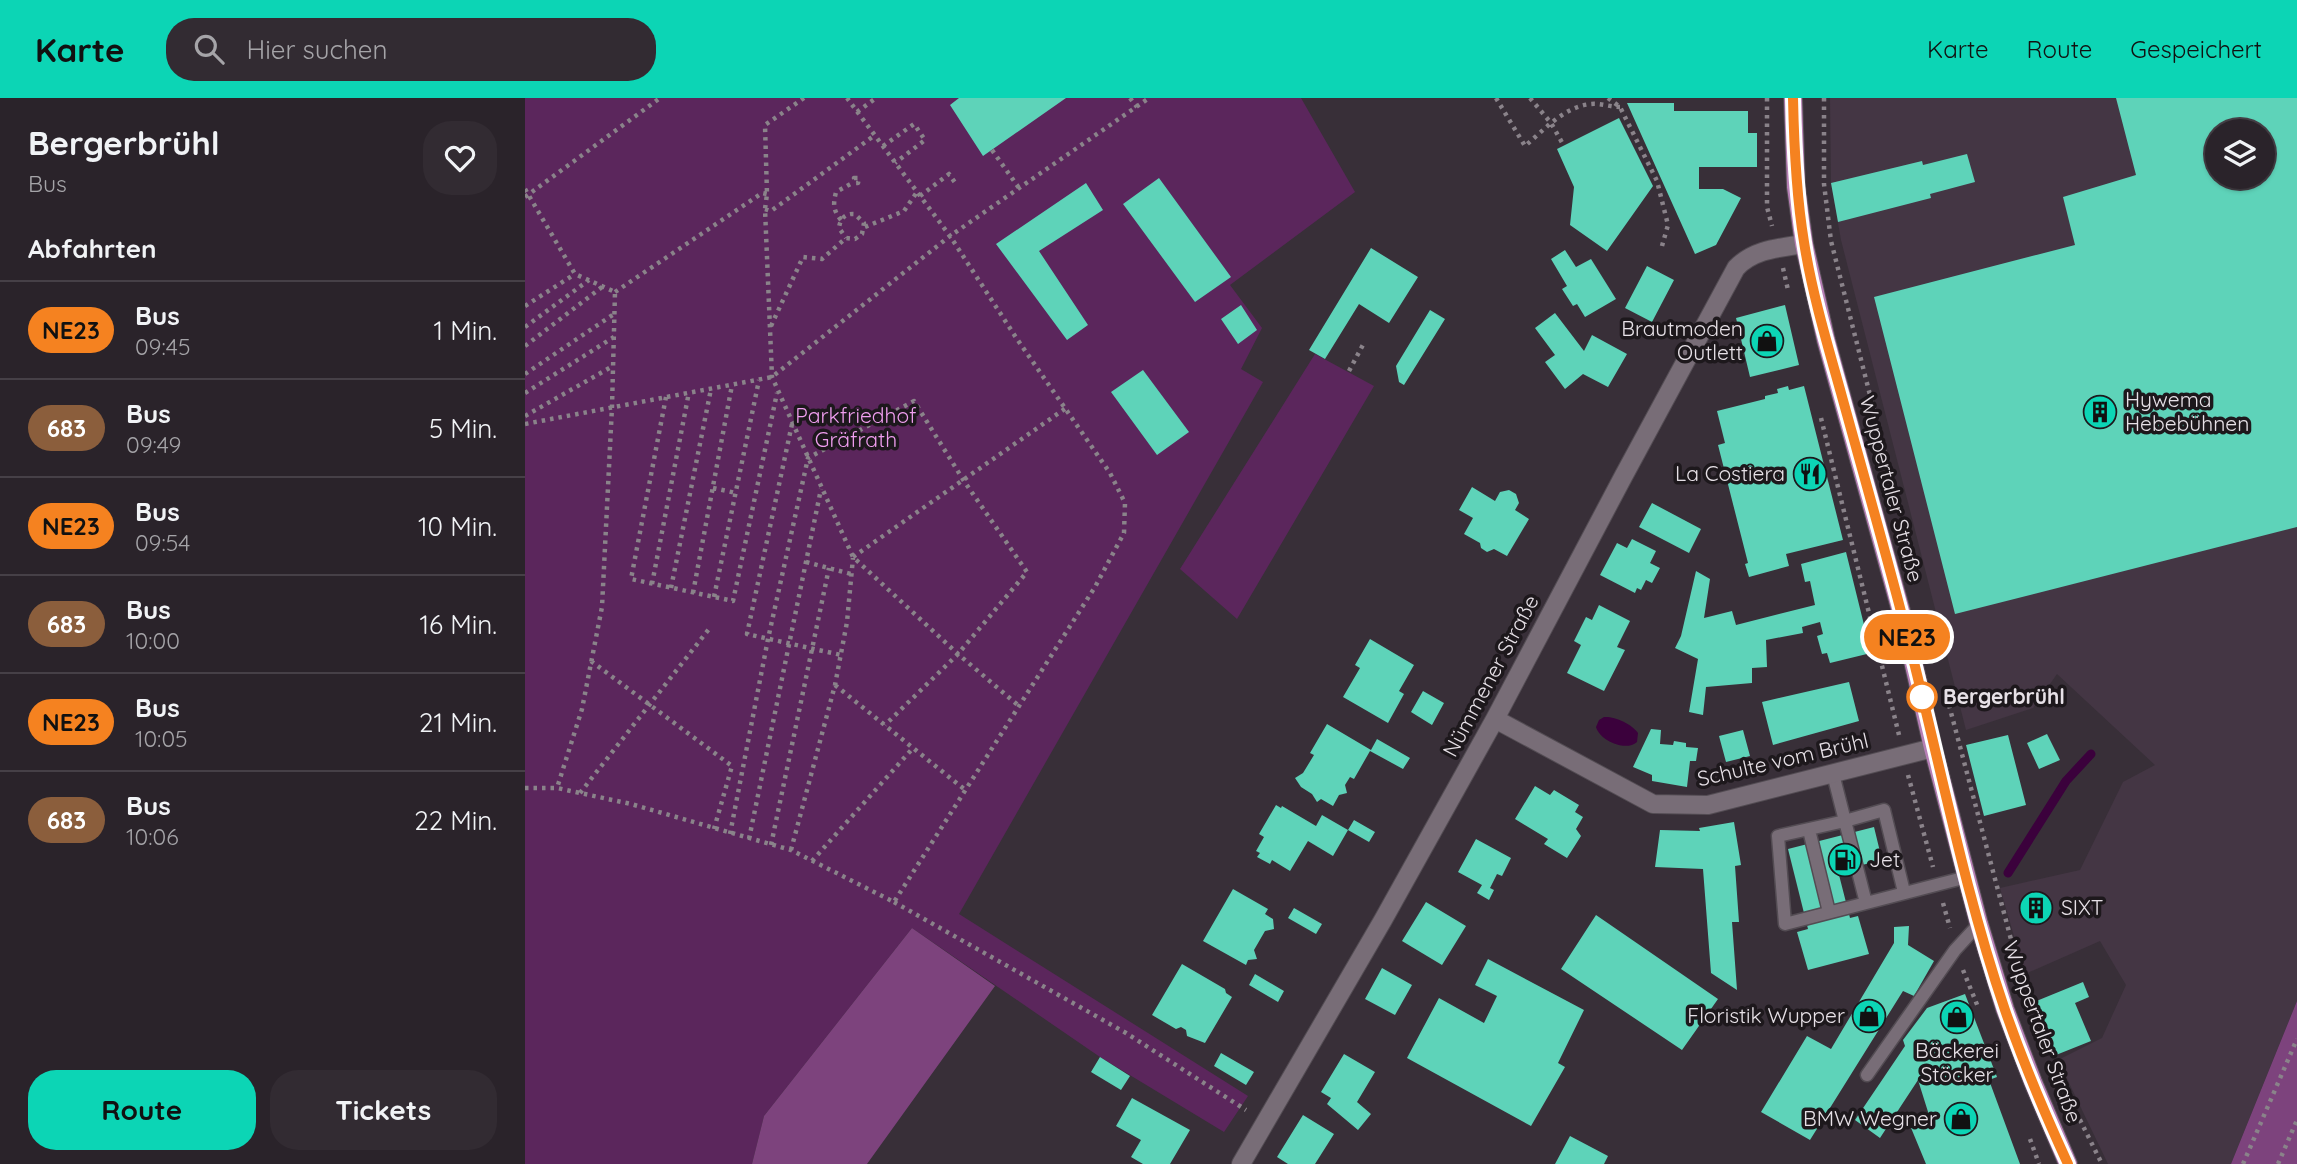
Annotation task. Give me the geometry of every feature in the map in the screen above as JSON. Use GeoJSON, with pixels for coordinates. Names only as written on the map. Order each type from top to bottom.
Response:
{"type":"FeatureCollection","features":[{"type":"Feature","properties":{"kind":"main road","name":"Wuppertaler Straße"},"geometry":{"type":"LineString","coordinates":[[1793,98],[1796,187],[1804,244],[1826,340],[1913,657],[1933,748],[1979,924],[2023,1058],[2069,1164]]}},
{"type":"Feature","properties":{"kind":"street","name":"Nümmener Straße"},"geometry":{"type":"LineString","coordinates":[[1241,1164],[1383,920],[1495,719],[1736,268],[1754,254],[1804,244]]}},
{"type":"Feature","properties":{"kind":"street","name":"Schulte vom Brühl"},"geometry":{"type":"LineString","coordinates":[[1495,719],[1653,804],[1708,805],[1933,748]]}},
{"type":"Feature","properties":{"kind":"lane"},"geometry":{"type":"LineString","coordinates":[[1833,774],[1866,903]]}},
{"type":"Feature","properties":{"kind":"lane"},"geometry":{"type":"LineString","coordinates":[[1904,892],[1884,810],[1778,836],[1786,924],[1967,877]]}},
{"type":"Feature","properties":{"kind":"lane"},"geometry":{"type":"LineString","coordinates":[[1809,830],[1829,912]]}},
{"type":"Feature","properties":{"kind":"lane"},"geometry":{"type":"LineString","coordinates":[[1867,1075],[1955,950],[1979,924]]}},
{"type":"Feature","properties":{"kind":"path"},"geometry":{"type":"LineString","coordinates":[[527,196],[660,98]]}},
{"type":"Feature","properties":{"kind":"path"},"geometry":{"type":"LineString","coordinates":[[804,98],[765,125],[768,194],[765,209],[772,377],[853,557],[1019,706]]}},
{"type":"Feature","properties":{"kind":"path"},"geometry":{"type":"LineString","coordinates":[[847,98],[950,236],[1109,473],[1125,503],[1124,533],[1095,587],[894,902]]}},
{"type":"Feature","properties":{"kind":"path"},"geometry":{"type":"LineString","coordinates":[[857,111],[876,98]]}},
{"type":"Feature","properties":{"kind":"path"},"geometry":{"type":"LineString","coordinates":[[1131,98],[1137,107]]}},
{"type":"Feature","properties":{"kind":"path"},"geometry":{"type":"LineString","coordinates":[[525,424],[772,377],[950,236],[1149,98]]}},
{"type":"Feature","properties":{"kind":"path"},"geometry":{"type":"LineString","coordinates":[[1496,98],[1525,146],[1551,123],[1579,106],[1594,103],[1620,107]]}},
{"type":"Feature","properties":{"kind":"path"},"geometry":{"type":"LineString","coordinates":[[1531,98],[1551,123],[1564,146]]}},
{"type":"Feature","properties":{"kind":"path"},"geometry":{"type":"LineString","coordinates":[[1608,98],[1620,107],[1657,181],[1668,225],[1662,246]]}},
{"type":"Feature","properties":{"kind":"path"},"geometry":{"type":"LineString","coordinates":[[1824,98],[1824,184],[1832,242],[1895,492]]}},
{"type":"Feature","properties":{"kind":"path"},"geometry":{"type":"LineString","coordinates":[[883,146],[915,124],[925,140],[895,163]]}},
{"type":"Feature","properties":{"kind":"path"},"geometry":{"type":"LineString","coordinates":[[765,209],[771,211],[875,135]]}},
{"type":"Feature","properties":{"kind":"path"},"geometry":{"type":"LineString","coordinates":[[992,150],[1019,188]]}},
{"type":"Feature","properties":{"kind":"path"},"geometry":{"type":"LineString","coordinates":[[770,327],[803,257],[821,258],[846,238],[859,237],[865,227],[904,211],[918,194],[949,174],[956,184]]}},
{"type":"Feature","properties":{"kind":"path"},"geometry":{"type":"LineString","coordinates":[[841,220],[833,204],[836,192],[854,182]]}},
{"type":"Feature","properties":{"kind":"path"},"geometry":{"type":"LineString","coordinates":[[525,189],[575,274],[615,292]]}},
{"type":"Feature","properties":{"kind":"path"},"geometry":{"type":"LineString","coordinates":[[615,292],[762,193],[768,194]]}},
{"type":"Feature","properties":{"kind":"path"},"geometry":{"type":"LineString","coordinates":[[846,238],[839,228],[841,220],[847,215],[855,214],[862,219],[865,227]]}},
{"type":"Feature","properties":{"kind":"path"},"geometry":{"type":"LineString","coordinates":[[525,306],[575,274]]}},
{"type":"Feature","properties":{"kind":"path"},"geometry":{"type":"LineString","coordinates":[[525,327],[589,280]]}},
{"type":"Feature","properties":{"kind":"path"},"geometry":{"type":"LineString","coordinates":[[525,346],[603,286]]}},
{"type":"Feature","properties":{"kind":"path"},"geometry":{"type":"LineString","coordinates":[[557,788],[582,709],[602,607],[613,407],[615,292]]}},
{"type":"Feature","properties":{"kind":"path"},"geometry":{"type":"LineString","coordinates":[[525,374],[615,313]]}},
{"type":"Feature","properties":{"kind":"path"},"geometry":{"type":"LineString","coordinates":[[525,393],[614,337]]}},
{"type":"Feature","properties":{"kind":"path"},"geometry":{"type":"LineString","coordinates":[[1349,372],[1365,341]]}},
{"type":"Feature","properties":{"kind":"path"},"geometry":{"type":"LineString","coordinates":[[525,416],[613,366]]}},
{"type":"Feature","properties":{"kind":"path"},"geometry":{"type":"LineString","coordinates":[[714,597],[759,380]]}},
{"type":"Feature","properties":{"kind":"path"},"geometry":{"type":"LineString","coordinates":[[693,593],[731,385]]}},
{"type":"Feature","properties":{"kind":"path"},"geometry":{"type":"LineString","coordinates":[[671,588],[711,388]]}},
{"type":"Feature","properties":{"kind":"path"},"geometry":{"type":"LineString","coordinates":[[666,397],[631,579],[733,601],[778,390]]}},
{"type":"Feature","properties":{"kind":"path"},"geometry":{"type":"LineString","coordinates":[[652,584],[689,392]]}},
{"type":"Feature","properties":{"kind":"path"},"geometry":{"type":"LineString","coordinates":[[730,834],[768,639],[808,457],[914,401],[964,481],[1027,572],[958,654],[885,725]]}},
{"type":"Feature","properties":{"kind":"path"},"geometry":{"type":"LineString","coordinates":[[791,850],[835,685],[853,557],[1066,408]]}},
{"type":"Feature","properties":{"kind":"path"},"geometry":{"type":"LineString","coordinates":[[792,423],[747,634],[841,655]]}},
{"type":"Feature","properties":{"kind":"path"},"geometry":{"type":"LineString","coordinates":[[713,488],[736,494]]}},
{"type":"Feature","properties":{"kind":"path"},"geometry":{"type":"LineString","coordinates":[[749,839],[821,488]]}},
{"type":"Feature","properties":{"kind":"path"},"geometry":{"type":"LineString","coordinates":[[806,562],[851,574]]}},
{"type":"Feature","properties":{"kind":"path"},"geometry":{"type":"LineString","coordinates":[[771,845],[829,568]]}},
{"type":"Feature","properties":{"kind":"path"},"geometry":{"type":"LineString","coordinates":[[579,793],[709,629]]}},
{"type":"Feature","properties":{"kind":"path"},"geometry":{"type":"LineString","coordinates":[[591,661],[732,766],[714,829]]}},
{"type":"Feature","properties":{"kind":"path"},"geometry":{"type":"LineString","coordinates":[[835,685],[964,789]]}},
{"type":"Feature","properties":{"kind":"path"},"geometry":{"type":"LineString","coordinates":[[1949,702],[2015,954]]}},
{"type":"Feature","properties":{"kind":"path"},"geometry":{"type":"LineString","coordinates":[[812,861],[913,748]]}},
{"type":"Feature","properties":{"kind":"path"},"geometry":{"type":"LineString","coordinates":[[525,789],[557,788],[631,804],[791,850],[894,902],[1114,1026],[1265,1124]]}},
{"type":"Feature","properties":{"kind":"path"},"geometry":{"type":"LineString","coordinates":[[2243,1164],[2297,1039]]}},
{"type":"Feature","properties":{"kind":"path"},"geometry":{"type":"LineString","coordinates":[[2053,1063],[2102,1164]]}},
{"type":"Feature","properties":{"kind":"path"},"geometry":{"type":"LineString","coordinates":[[2278,1164],[2297,1120]]}},
{"type":"Feature","properties":{"kind":"shaded area"},"geometry":{"type":"Polygon","coordinates":[[[1830,98],[2297,98],[2297,1001],[2231,1164],[2108,1164],[2058,1060],[2102,1038],[2126,985],[2100,941],[2025,974],[2000,888],[2080,870],[2123,782],[2155,765],[2057,674],[2033,708],[1966,730],[1841,240],[1831,183],[1830,98]]]}},
{"type":"Feature","properties":{"kind":"shaded area"},"geometry":{"type":"Polygon","coordinates":[[[1604,717],[1618,719],[1632,727],[1638,733],[1637,742],[1627,746],[1608,741],[1596,727],[1604,717]]]}},
{"type":"Feature","properties":{"kind":"shaded area"},"geometry":{"type":"Polygon","coordinates":[[[912,928],[995,986],[867,1164],[752,1164],[764,1116],[912,928]]]}},
{"type":"Feature","properties":{"kind":"shaded area"},"geometry":{"type":"Polygon","coordinates":[[[2297,1001],[2297,1164],[2231,1164],[2297,1001]]]}},
{"type":"Feature","properties":{"kind":"green space","name":"Parkfriedhof Gräfrath"},"geometry":{"type":"Polygon","coordinates":[[[525,98],[1301,98],[1355,192],[1230,285],[1262,328],[1241,369],[1263,382],[959,914],[1248,1096],[1224,1132],[1100,1057],[912,928],[764,1116],[752,1164],[525,1164],[525,98]]]}},
{"type":"Feature","properties":{"kind":"green space"},"geometry":{"type":"Polygon","coordinates":[[[1315,354],[1374,386],[1237,619],[1180,569],[1315,354]]]}},
{"type":"Feature","properties":{"kind":"building"},"geometry":{"type":"Polygon","coordinates":[[[959,98],[1066,98],[983,156],[950,105],[959,98]]]}},
{"type":"Feature","properties":{"kind":"building","name":"Hywema Hebebühnen"},"geometry":{"type":"Polygon","coordinates":[[[2116,98],[2297,98],[2297,527],[1955,614],[1874,297],[2075,245],[2063,197],[2136,175],[2116,98]]]}},
{"type":"Feature","properties":{"kind":"building"},"geometry":{"type":"Polygon","coordinates":[[[1627,103],[1674,103],[1674,111],[1748,111],[1748,133],[1757,133],[1757,167],[1699,167],[1699,189],[1723,189],[1741,198],[1716,245],[1695,254],[1627,103]]]}},
{"type":"Feature","properties":{"kind":"building"},"geometry":{"type":"Polygon","coordinates":[[[1619,118],[1653,186],[1607,251],[1570,225],[1574,187],[1557,149],[1619,118]]]}},
{"type":"Feature","properties":{"kind":"building"},"geometry":{"type":"Polygon","coordinates":[[[1967,154],[1975,182],[1930,194],[1931,198],[1838,222],[1831,183],[1922,161],[1923,165],[1967,154]]]}},
{"type":"Feature","properties":{"kind":"building"},"geometry":{"type":"Polygon","coordinates":[[[1159,178],[1231,277],[1195,302],[1123,204],[1159,178]]]}},
{"type":"Feature","properties":{"kind":"building"},"geometry":{"type":"Polygon","coordinates":[[[1086,183],[1103,210],[1039,251],[1088,325],[1067,340],[996,244],[1086,183]]]}},
{"type":"Feature","properties":{"kind":"building"},"geometry":{"type":"Polygon","coordinates":[[[1371,248],[1418,277],[1389,323],[1359,304],[1325,359],[1309,350],[1371,248]]]}},
{"type":"Feature","properties":{"kind":"building"},"geometry":{"type":"Polygon","coordinates":[[[1565,250],[1576,267],[1591,259],[1616,299],[1585,317],[1577,304],[1573,306],[1562,289],[1567,286],[1551,259],[1565,250]]]}},
{"type":"Feature","properties":{"kind":"building"},"geometry":{"type":"Polygon","coordinates":[[[1647,266],[1674,280],[1652,322],[1625,308],[1647,266]]]}},
{"type":"Feature","properties":{"kind":"building"},"geometry":{"type":"Polygon","coordinates":[[[1241,305],[1257,330],[1238,344],[1221,319],[1241,305]]]}},
{"type":"Feature","properties":{"kind":"building","name":"Brautmoden Outlett"},"geometry":{"type":"Polygon","coordinates":[[[1785,305],[1799,365],[1750,377],[1736,318],[1785,305]]]}},
{"type":"Feature","properties":{"kind":"building"},"geometry":{"type":"Polygon","coordinates":[[[1430,310],[1445,319],[1404,385],[1399,382],[1396,366],[1430,310]]]}},
{"type":"Feature","properties":{"kind":"building"},"geometry":{"type":"Polygon","coordinates":[[[1555,313],[1584,351],[1592,335],[1627,354],[1608,387],[1583,374],[1565,389],[1545,362],[1555,355],[1535,328],[1555,313]]]}},
{"type":"Feature","properties":{"kind":"building"},"geometry":{"type":"Polygon","coordinates":[[[1143,370],[1189,432],[1157,455],[1111,392],[1143,370]]]}},
{"type":"Feature","properties":{"kind":"building"},"geometry":{"type":"Polygon","coordinates":[[[1788,386],[1789,390],[1804,386],[1843,540],[1786,554],[1789,566],[1749,577],[1745,564],[1748,563],[1718,445],[1725,443],[1717,411],[1765,399],[1765,396],[1778,393],[1777,389],[1788,386]]]}},
{"type":"Feature","properties":{"kind":"building"},"geometry":{"type":"Polygon","coordinates":[[[1472,487],[1495,501],[1500,492],[1509,490],[1516,494],[1519,503],[1515,510],[1529,519],[1507,556],[1494,549],[1487,552],[1481,548],[1480,543],[1464,534],[1473,518],[1459,510],[1472,487]]]}},
{"type":"Feature","properties":{"kind":"building"},"geometry":{"type":"Polygon","coordinates":[[[1652,503],[1701,529],[1689,553],[1639,527],[1652,503]]]}},
{"type":"Feature","properties":{"kind":"building"},"geometry":{"type":"Polygon","coordinates":[[[1632,539],[1656,551],[1650,563],[1660,568],[1652,583],[1646,580],[1641,590],[1637,588],[1635,593],[1600,575],[1617,543],[1627,548],[1632,539]]]}},
{"type":"Feature","properties":{"kind":"building"},"geometry":{"type":"Polygon","coordinates":[[[1846,552],[1871,653],[1830,663],[1827,653],[1822,654],[1817,636],[1823,634],[1820,622],[1802,627],[1803,633],[1766,640],[1767,667],[1752,668],[1752,683],[1706,687],[1703,715],[1689,712],[1698,659],[1675,648],[1681,636],[1696,571],[1710,579],[1704,618],[1732,611],[1736,625],[1815,605],[1810,581],[1805,582],[1801,564],[1846,552]]]}},
{"type":"Feature","properties":{"kind":"building"},"geometry":{"type":"Polygon","coordinates":[[[1599,605],[1630,621],[1617,647],[1625,650],[1604,691],[1567,673],[1581,645],[1574,641],[1586,617],[1592,620],[1599,605]]]}},
{"type":"Feature","properties":{"kind":"building"},"geometry":{"type":"Polygon","coordinates":[[[1370,639],[1414,665],[1399,691],[1404,694],[1388,723],[1343,697],[1360,668],[1355,665],[1370,639]]]}},
{"type":"Feature","properties":{"kind":"building"},"geometry":{"type":"Polygon","coordinates":[[[1849,682],[1859,721],[1773,745],[1762,702],[1849,682]]]}},
{"type":"Feature","properties":{"kind":"building"},"geometry":{"type":"Polygon","coordinates":[[[1423,691],[1444,703],[1432,725],[1411,712],[1423,691]]]}},
{"type":"Feature","properties":{"kind":"building"},"geometry":{"type":"Polygon","coordinates":[[[1327,724],[1371,750],[1377,739],[1410,758],[1403,769],[1370,751],[1354,779],[1350,777],[1345,785],[1347,793],[1339,795],[1333,806],[1321,799],[1317,802],[1295,778],[1303,773],[1314,755],[1310,753],[1327,724]]]}},
{"type":"Feature","properties":{"kind":"building"},"geometry":{"type":"Polygon","coordinates":[[[1651,729],[1661,730],[1660,744],[1673,745],[1674,741],[1686,743],[1686,747],[1698,748],[1696,761],[1690,761],[1687,787],[1652,781],[1652,775],[1633,767],[1651,729]]]}},
{"type":"Feature","properties":{"kind":"building"},"geometry":{"type":"Polygon","coordinates":[[[1743,730],[1750,756],[1726,762],[1719,736],[1743,730]]]}},
{"type":"Feature","properties":{"kind":"building"},"geometry":{"type":"Polygon","coordinates":[[[2047,734],[2060,760],[2039,769],[2027,743],[2047,734]]]}},
{"type":"Feature","properties":{"kind":"building"},"geometry":{"type":"Polygon","coordinates":[[[2008,735],[2026,805],[1984,816],[1966,745],[2008,735]]]}},
{"type":"Feature","properties":{"kind":"building"},"geometry":{"type":"Polygon","coordinates":[[[1535,786],[1550,795],[1554,790],[1579,805],[1575,812],[1583,817],[1576,829],[1581,836],[1567,858],[1544,844],[1548,839],[1515,819],[1535,786]]]}},
{"type":"Feature","properties":{"kind":"building"},"geometry":{"type":"Polygon","coordinates":[[[1276,805],[1316,826],[1322,815],[1348,830],[1333,856],[1308,841],[1290,871],[1272,860],[1270,864],[1257,857],[1260,853],[1256,851],[1264,837],[1259,834],[1276,805]]]}},
{"type":"Feature","properties":{"kind":"building"},"geometry":{"type":"Polygon","coordinates":[[[1354,820],[1375,832],[1369,842],[1348,830],[1354,820]]]}},
{"type":"Feature","properties":{"kind":"building"},"geometry":{"type":"Polygon","coordinates":[[[1734,822],[1741,865],[1735,866],[1739,922],[1732,922],[1737,990],[1711,973],[1703,869],[1655,867],[1660,830],[1700,831],[1699,828],[1734,822]]]}},
{"type":"Feature","properties":{"kind":"building"},"geometry":{"type":"Polygon","coordinates":[[[1874,827],[1882,860],[1838,871],[1850,918],[1858,916],[1869,954],[1808,970],[1797,932],[1808,929],[1788,849],[1874,827]]]}},
{"type":"Feature","properties":{"kind":"building"},"geometry":{"type":"Polygon","coordinates":[[[1476,839],[1511,858],[1502,876],[1497,874],[1490,888],[1494,890],[1489,900],[1477,893],[1482,885],[1458,872],[1476,839]]]}},
{"type":"Feature","properties":{"kind":"building"},"geometry":{"type":"Polygon","coordinates":[[[1233,889],[1268,909],[1265,914],[1273,919],[1274,929],[1265,931],[1254,950],[1257,959],[1248,960],[1246,965],[1203,941],[1233,889]]]}},
{"type":"Feature","properties":{"kind":"building","name":"SIXT"},"geometry":{"type":"Polygon","coordinates":[[[2039,893],[2047,917],[2032,922],[2024,898],[2039,893]]]}},
{"type":"Feature","properties":{"kind":"building"},"geometry":{"type":"Polygon","coordinates":[[[1426,902],[1466,926],[1442,965],[1402,941],[1426,902]]]}},
{"type":"Feature","properties":{"kind":"building"},"geometry":{"type":"Polygon","coordinates":[[[1294,908],[1322,924],[1316,934],[1288,918],[1294,908]]]}},
{"type":"Feature","properties":{"kind":"building"},"geometry":{"type":"Polygon","coordinates":[[[1596,915],[1718,999],[1682,1050],[1561,969],[1596,915]]]}},
{"type":"Feature","properties":{"kind":"building","name":"Floristik Wupper"},"geometry":{"type":"Polygon","coordinates":[[[1909,926],[1908,945],[1934,961],[1914,996],[1903,991],[1810,1140],[1761,1112],[1807,1036],[1831,1049],[1894,943],[1894,927],[1909,926]]]}},
{"type":"Feature","properties":{"kind":"building"},"geometry":{"type":"Polygon","coordinates":[[[1488,959],[1584,1010],[1558,1063],[1565,1067],[1531,1126],[1407,1058],[1439,998],[1484,1023],[1497,996],[1475,985],[1488,959]]]}},
{"type":"Feature","properties":{"kind":"building"},"geometry":{"type":"Polygon","coordinates":[[[1182,964],[1225,989],[1232,997],[1205,1043],[1187,1036],[1186,1030],[1181,1027],[1176,1029],[1152,1015],[1182,964]]]}},
{"type":"Feature","properties":{"kind":"building"},"geometry":{"type":"Polygon","coordinates":[[[1382,968],[1412,985],[1395,1015],[1365,999],[1382,968]]]}},
{"type":"Feature","properties":{"kind":"building"},"geometry":{"type":"Polygon","coordinates":[[[1255,974],[1284,991],[1278,1002],[1249,985],[1255,974]]]}},
{"type":"Feature","properties":{"kind":"building"},"geometry":{"type":"Polygon","coordinates":[[[2083,982],[2089,997],[2075,1003],[2091,1041],[2056,1055],[2034,1002],[2083,982]]]}},
{"type":"Feature","properties":{"kind":"building"},"geometry":{"type":"Polygon","coordinates":[[[1965,994],[1997,1077],[1989,1080],[2020,1164],[1926,1164],[1909,1123],[1929,1115],[1918,1080],[1880,1138],[1855,1120],[1905,1046],[1903,1040],[1927,1008],[1965,994]]]}},
{"type":"Feature","properties":{"kind":"building"},"geometry":{"type":"Polygon","coordinates":[[[1221,1053],[1254,1072],[1246,1085],[1214,1066],[1221,1053]]]}},
{"type":"Feature","properties":{"kind":"building"},"geometry":{"type":"Polygon","coordinates":[[[1344,1054],[1375,1072],[1357,1102],[1371,1114],[1358,1130],[1327,1104],[1331,1098],[1321,1092],[1344,1054]]]}},
{"type":"Feature","properties":{"kind":"building"},"geometry":{"type":"Polygon","coordinates":[[[1100,1057],[1130,1076],[1121,1090],[1091,1072],[1100,1057]]]}},
{"type":"Feature","properties":{"kind":"building"},"geometry":{"type":"Polygon","coordinates":[[[1132,1098],[1190,1130],[1170,1164],[1143,1164],[1131,1157],[1141,1140],[1116,1126],[1132,1098]]]}},
{"type":"Feature","properties":{"kind":"building"},"geometry":{"type":"Polygon","coordinates":[[[1303,1115],[1334,1134],[1315,1164],[1288,1164],[1277,1157],[1303,1115]]]}},
{"type":"Feature","properties":{"kind":"building"},"geometry":{"type":"Polygon","coordinates":[[[1570,1136],[1608,1156],[1604,1164],[1555,1164],[1570,1136]]]}},
{"type":"Feature","properties":{"kind":"waterway"},"geometry":{"type":"LineString","coordinates":[[2008,873],[2066,781],[2091,754]]}},
{"type":"Feature","properties":{"kind":"bus line","name":"NE23"},"geometry":{"type":"LineString","coordinates":[[1793,98],[1796,187],[1804,244],[1826,340],[1913,657],[1933,748],[1979,924],[2023,1058],[2068,1164]]}},
{"type":"Feature","properties":{"kind":"place","name":"Brautmoden Outlett"},"geometry":{"type":"Point","coordinates":[1767,341]}},
{"type":"Feature","properties":{"kind":"place","name":"Hywema Hebebühnen"},"geometry":{"type":"Point","coordinates":[2100,412]}},
{"type":"Feature","properties":{"kind":"place","name":"La Costiera"},"geometry":{"type":"Point","coordinates":[1810,474]}},
{"type":"Feature","properties":{"kind":"place","name":"Bergerbrühl"},"geometry":{"type":"Point","coordinates":[1922,697]}},
{"type":"Feature","properties":{"kind":"place","name":"Jet"},"geometry":{"type":"Point","coordinates":[1845,860]}},
{"type":"Feature","properties":{"kind":"place","name":"SIXT"},"geometry":{"type":"Point","coordinates":[2036,908]}},
{"type":"Feature","properties":{"kind":"place","name":"Floristik Wupper"},"geometry":{"type":"Point","coordinates":[1869,1016]}},
{"type":"Feature","properties":{"kind":"place","name":"Bäckerei Stöcker"},"geometry":{"type":"Point","coordinates":[1957,1017]}},
{"type":"Feature","properties":{"kind":"place","name":"BMW Wegner"},"geometry":{"type":"Point","coordinates":[1961,1119]}}]}
